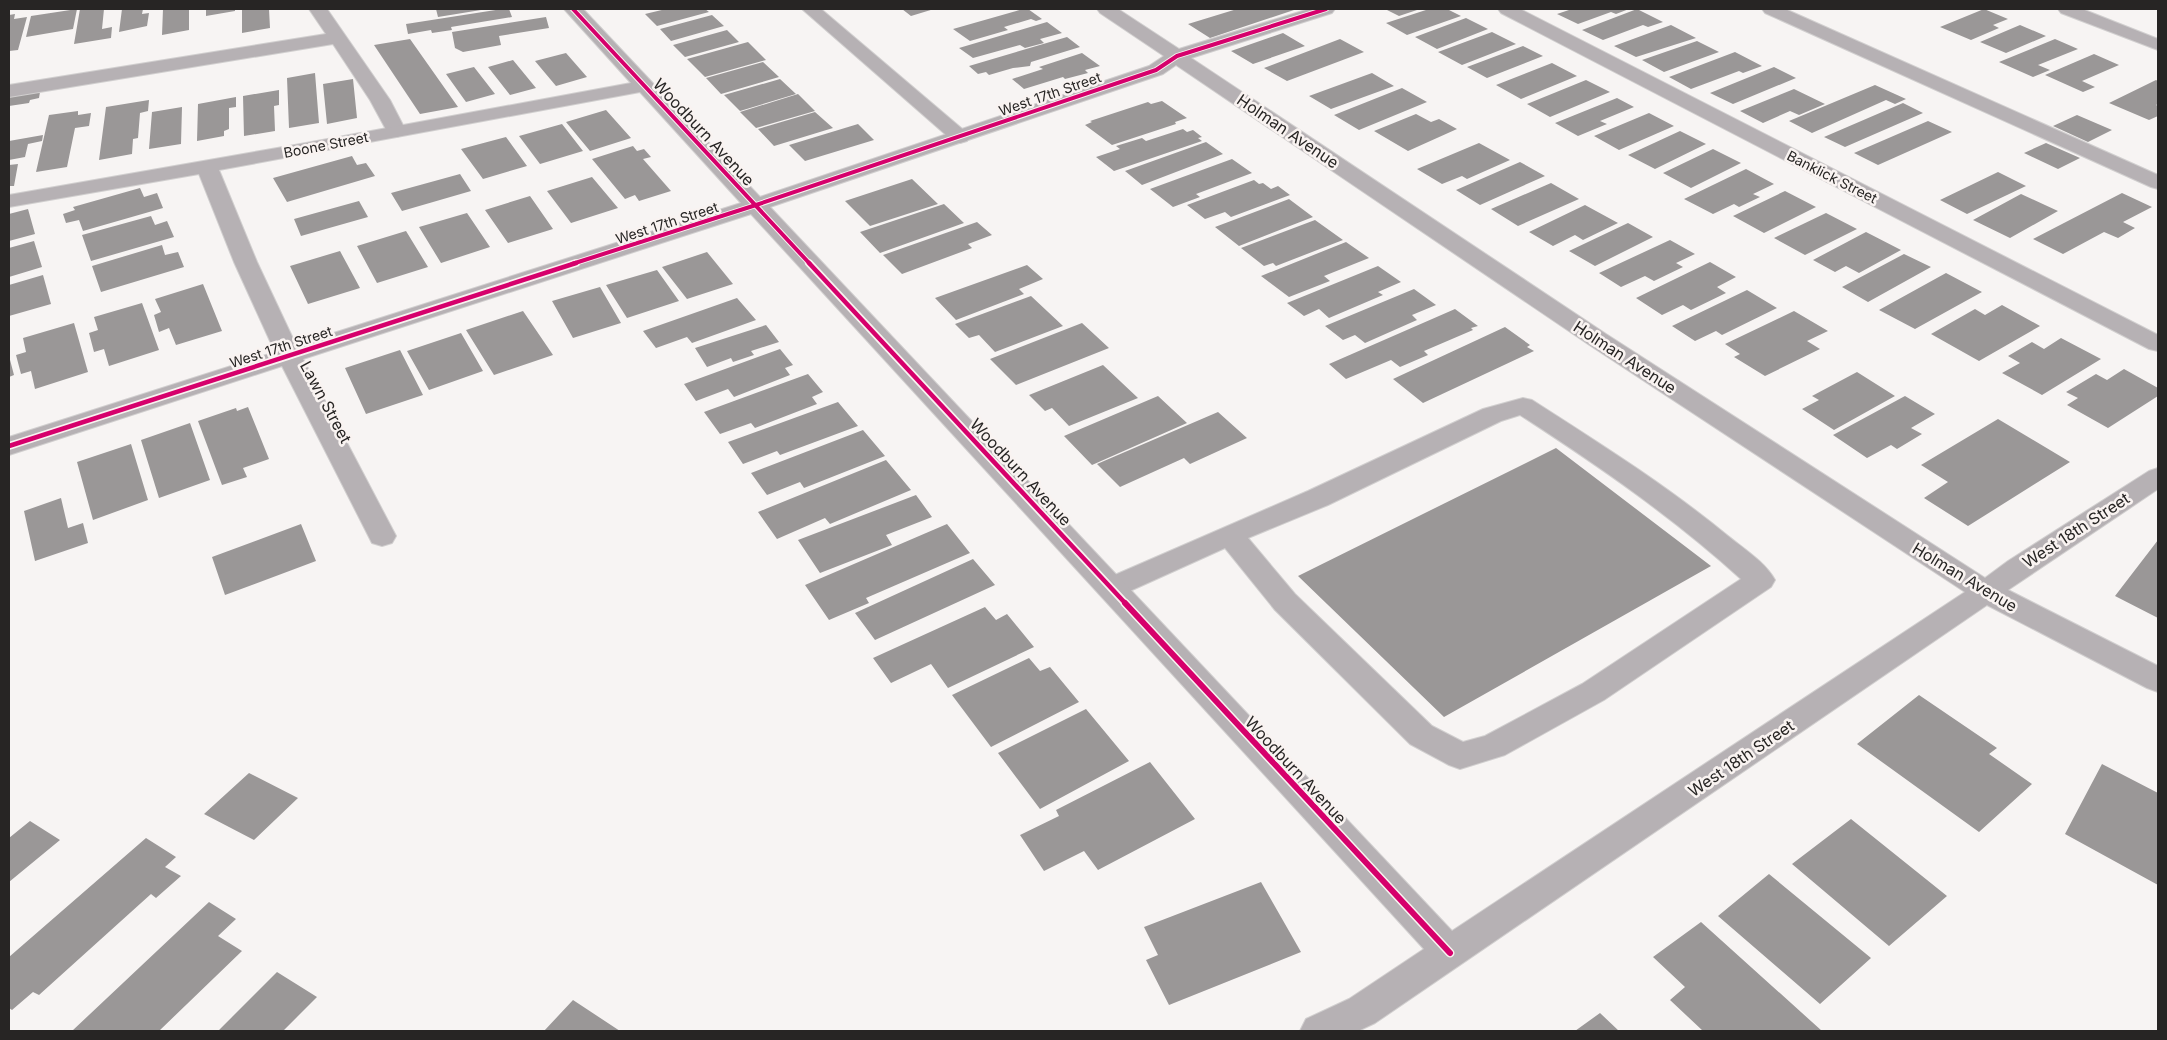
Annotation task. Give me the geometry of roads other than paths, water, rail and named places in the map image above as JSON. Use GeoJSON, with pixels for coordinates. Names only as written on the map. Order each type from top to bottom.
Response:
{"type":"FeatureCollection","features":[{"type":"Feature","properties":{"kind":"street"},"geometry":{"type":"LineString","coordinates":[[318,9],[380,100],[396,131]]}},
{"type":"Feature","properties":{"kind":"street","name":"Woodburn Avenue"},"geometry":{"type":"LineString","coordinates":[[573,9],[1450,953]]}},
{"type":"Feature","properties":{"kind":"street"},"geometry":{"type":"LineString","coordinates":[[811,9],[960,136]]}},
{"type":"Feature","properties":{"kind":"street","name":"Holman Avenue"},"geometry":{"type":"LineString","coordinates":[[1106,9],[1598,339],[1986,592],[2158,680]]}},
{"type":"Feature","properties":{"kind":"street","name":"West 17th Street"},"geometry":{"type":"LineString","coordinates":[[9,446],[756,205],[1156,70],[1177,56],[1326,9]]}},
{"type":"Feature","properties":{"kind":"street","name":"Banklick Street"},"geometry":{"type":"LineString","coordinates":[[1506,9],[2158,344]]}},
{"type":"Feature","properties":{"kind":"street"},"geometry":{"type":"LineString","coordinates":[[1771,9],[2158,183]]}},
{"type":"Feature","properties":{"kind":"street"},"geometry":{"type":"LineString","coordinates":[[2067,9],[2158,45]]}},
{"type":"Feature","properties":{"kind":"street"},"geometry":{"type":"LineString","coordinates":[[9,91],[337,38]]}},
{"type":"Feature","properties":{"kind":"street","name":"Boone Street"},"geometry":{"type":"LineString","coordinates":[[9,201],[207,167],[643,86]]}},
{"type":"Feature","properties":{"kind":"street","name":"Lawn Street"},"geometry":{"type":"LineString","coordinates":[[207,167],[262,302],[288,357],[382,536]]}},
{"type":"Feature","properties":{"kind":"street"},"geometry":{"type":"LineString","coordinates":[[1111,588],[1230,535],[1318,498],[1492,415],[1522,406],[1613,464],[1734,556],[1761,580],[1593,692],[1494,746],[1460,756],[1421,734],[1285,602],[1230,535]]}},
{"type":"Feature","properties":{"kind":"street","name":"West 18th Street"},"geometry":{"type":"LineString","coordinates":[[1319,1031],[1362,1011],[1450,953],[1986,592],[2018,568],[2158,477]]}}]}
